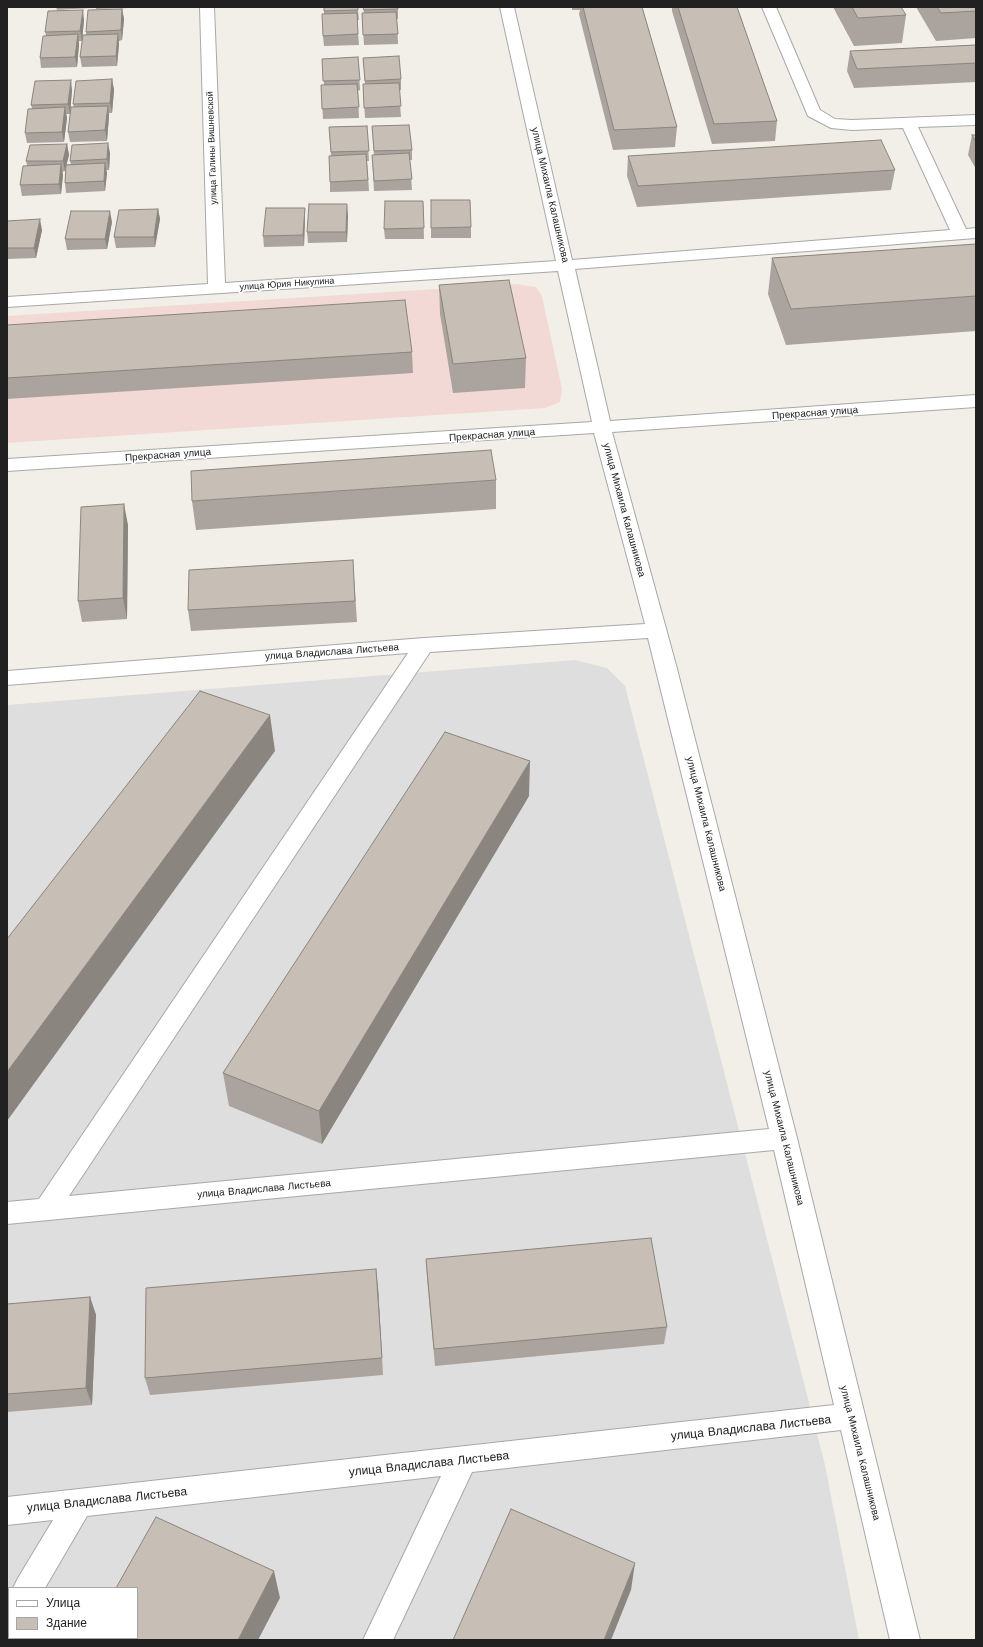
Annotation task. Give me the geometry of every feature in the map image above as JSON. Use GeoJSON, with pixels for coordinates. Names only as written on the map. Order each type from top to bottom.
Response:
{"type":"FeatureCollection","features":[{"type":"Feature","properties":{"kind":"street","name":"улица Галины Вишневской"},"geometry":{"type":"LineString","coordinates":[[207,7],[217,289]]}},
{"type":"Feature","properties":{"kind":"street","name":"улица Михаила Калашникова"},"geometry":{"type":"LineString","coordinates":[[507,7],[602,428],[657,630],[784,1138],[905,1640]]}},
{"type":"Feature","properties":{"kind":"street"},"geometry":{"type":"LineString","coordinates":[[769,7],[813,113],[832,122],[852,126],[976,120]]}},
{"type":"Feature","properties":{"kind":"street"},"geometry":{"type":"LineString","coordinates":[[909,124],[968,234]]}},
{"type":"Feature","properties":{"kind":"street","name":"улица Юрия Никулина"},"geometry":{"type":"LineString","coordinates":[[7,302],[566,265],[968,234]]}},
{"type":"Feature","properties":{"kind":"street","name":"Прекрасная улица"},"geometry":{"type":"LineString","coordinates":[[7,465],[602,428],[976,401]]}},
{"type":"Feature","properties":{"kind":"street","name":"улица Владислава Листьева"},"geometry":{"type":"LineString","coordinates":[[7,678],[424,645],[657,630]]}},
{"type":"Feature","properties":{"kind":"street"},"geometry":{"type":"LineString","coordinates":[[46,1209],[424,645]]}},
{"type":"Feature","properties":{"kind":"street","name":"улица Владислава Листьева"},"geometry":{"type":"LineString","coordinates":[[7,1213],[784,1138]]}},
{"type":"Feature","properties":{"kind":"street","name":"улица Владислава Листьева"},"geometry":{"type":"LineString","coordinates":[[7,1511],[851,1416]]}},
{"type":"Feature","properties":{"kind":"street"},"geometry":{"type":"LineString","coordinates":[[378,1640],[463,1460]]}},
{"type":"Feature","properties":{"kind":"street"},"geometry":{"type":"LineString","coordinates":[[29,1587],[79,1503]]}},
{"type":"Feature","properties":{"kind":"shaded area"},"geometry":{"type":"Polygon","coordinates":[[[516,284],[536,287],[542,296],[562,389],[560,402],[545,408],[7,443],[7,316],[516,284]]]}},
{"type":"Feature","properties":{"kind":"shaded area"},"geometry":{"type":"Polygon","coordinates":[[[575,660],[607,668],[625,686],[825,1465],[859,1640],[7,1640],[7,705],[575,660]]]}},
{"type":"Feature","properties":{"kind":"building"},"geometry":{"type":"Polygon","coordinates":[[[324,7],[358,7],[358,10],[324,11],[324,7]]]}},
{"type":"Feature","properties":{"kind":"building"},"geometry":{"type":"Polygon","coordinates":[[[363,7],[398,7],[398,9],[364,10],[363,7]]]}},
{"type":"Feature","properties":{"kind":"building"},"geometry":{"type":"Polygon","coordinates":[[[583,7],[642,7],[677,127],[614,130],[583,7]]]}},
{"type":"Feature","properties":{"kind":"building"},"geometry":{"type":"Polygon","coordinates":[[[678,7],[737,7],[777,121],[714,124],[678,7]]]}},
{"type":"Feature","properties":{"kind":"building"},"geometry":{"type":"Polygon","coordinates":[[[852,7],[901,7],[906,15],[858,18],[852,7]]]}},
{"type":"Feature","properties":{"kind":"building"},"geometry":{"type":"Polygon","coordinates":[[[937,7],[976,7],[976,11],[941,13],[937,7]]]}},
{"type":"Feature","properties":{"kind":"building"},"geometry":{"type":"Polygon","coordinates":[[[122,9],[121,30],[86,32],[88,10],[122,9]]]}},
{"type":"Feature","properties":{"kind":"building"},"geometry":{"type":"Polygon","coordinates":[[[83,10],[80,31],[45,32],[48,11],[83,10]]]}},
{"type":"Feature","properties":{"kind":"building"},"geometry":{"type":"Polygon","coordinates":[[[396,12],[398,34],[363,35],[362,13],[396,12]]]}},
{"type":"Feature","properties":{"kind":"building"},"geometry":{"type":"Polygon","coordinates":[[[357,13],[358,34],[323,36],[322,14],[357,13]]]}},
{"type":"Feature","properties":{"kind":"building"},"geometry":{"type":"Polygon","coordinates":[[[78,34],[75,57],[40,58],[43,36],[78,34]]]}},
{"type":"Feature","properties":{"kind":"building"},"geometry":{"type":"Polygon","coordinates":[[[118,34],[116,56],[80,57],[83,35],[118,34]]]}},
{"type":"Feature","properties":{"kind":"building"},"geometry":{"type":"Polygon","coordinates":[[[976,45],[976,63],[857,69],[850,51],[976,45]]]}},
{"type":"Feature","properties":{"kind":"building"},"geometry":{"type":"Polygon","coordinates":[[[399,56],[401,79],[365,81],[363,58],[399,56]]]}},
{"type":"Feature","properties":{"kind":"building"},"geometry":{"type":"Polygon","coordinates":[[[358,57],[360,80],[323,81],[322,59],[358,57]]]}},
{"type":"Feature","properties":{"kind":"building"},"geometry":{"type":"Polygon","coordinates":[[[112,79],[110,103],[73,104],[76,81],[112,79]]]}},
{"type":"Feature","properties":{"kind":"building"},"geometry":{"type":"Polygon","coordinates":[[[71,80],[68,104],[31,105],[35,81],[71,80]]]}},
{"type":"Feature","properties":{"kind":"building"},"geometry":{"type":"Polygon","coordinates":[[[399,83],[401,106],[364,108],[363,84],[399,83]]]}},
{"type":"Feature","properties":{"kind":"building"},"geometry":{"type":"Polygon","coordinates":[[[357,84],[359,107],[322,109],[321,85],[357,84]]]}},
{"type":"Feature","properties":{"kind":"building"},"geometry":{"type":"Polygon","coordinates":[[[108,106],[105,130],[68,132],[71,107],[108,106]]]}},
{"type":"Feature","properties":{"kind":"building"},"geometry":{"type":"Polygon","coordinates":[[[65,107],[62,132],[25,133],[28,109],[65,107]]]}},
{"type":"Feature","properties":{"kind":"building"},"geometry":{"type":"Polygon","coordinates":[[[409,125],[412,150],[374,151],[372,126],[409,125]]]}},
{"type":"Feature","properties":{"kind":"building"},"geometry":{"type":"Polygon","coordinates":[[[367,126],[369,151],[331,152],[329,127],[367,126]]]}},
{"type":"Feature","properties":{"kind":"building"},"geometry":{"type":"Polygon","coordinates":[[[972,135],[976,135],[976,142],[972,135]]]}},
{"type":"Feature","properties":{"kind":"building"},"geometry":{"type":"Polygon","coordinates":[[[881,140],[895,170],[638,186],[628,156],[881,140]]]}},
{"type":"Feature","properties":{"kind":"building"},"geometry":{"type":"Polygon","coordinates":[[[108,143],[107,159],[70,161],[72,145],[108,143]]]}},
{"type":"Feature","properties":{"kind":"building"},"geometry":{"type":"Polygon","coordinates":[[[67,144],[63,161],[26,161],[30,145],[67,144]]]}},
{"type":"Feature","properties":{"kind":"building"},"geometry":{"type":"Polygon","coordinates":[[[409,153],[412,179],[374,181],[372,155],[409,153]]]}},
{"type":"Feature","properties":{"kind":"building"},"geometry":{"type":"Polygon","coordinates":[[[366,154],[368,180],[330,182],[329,156],[366,154]]]}},
{"type":"Feature","properties":{"kind":"building"},"geometry":{"type":"Polygon","coordinates":[[[105,163],[104,181],[65,183],[66,165],[105,163]]]}},
{"type":"Feature","properties":{"kind":"building"},"geometry":{"type":"Polygon","coordinates":[[[61,164],[59,184],[20,185],[23,166],[61,164]]]}},
{"type":"Feature","properties":{"kind":"building"},"geometry":{"type":"Polygon","coordinates":[[[431,200],[470,200],[471,227],[431,228],[431,200]]]}},
{"type":"Feature","properties":{"kind":"building"},"geometry":{"type":"Polygon","coordinates":[[[385,201],[423,201],[424,228],[384,229],[385,201]]]}},
{"type":"Feature","properties":{"kind":"building"},"geometry":{"type":"Polygon","coordinates":[[[309,204],[347,204],[346,232],[307,232],[309,204]]]}},
{"type":"Feature","properties":{"kind":"building"},"geometry":{"type":"Polygon","coordinates":[[[266,208],[305,208],[303,235],[263,236],[266,208]]]}},
{"type":"Feature","properties":{"kind":"building"},"geometry":{"type":"Polygon","coordinates":[[[158,209],[154,237],[114,237],[119,210],[158,209]]]}},
{"type":"Feature","properties":{"kind":"building"},"geometry":{"type":"Polygon","coordinates":[[[71,211],[110,211],[105,239],[65,239],[71,211]]]}},
{"type":"Feature","properties":{"kind":"building"},"geometry":{"type":"Polygon","coordinates":[[[40,219],[34,248],[7,248],[7,221],[40,219]]]}},
{"type":"Feature","properties":{"kind":"building"},"geometry":{"type":"Polygon","coordinates":[[[976,244],[976,296],[791,309],[772,258],[976,244]]]}},
{"type":"Feature","properties":{"kind":"building"},"geometry":{"type":"Polygon","coordinates":[[[509,280],[526,358],[453,364],[439,285],[509,280]]]}},
{"type":"Feature","properties":{"kind":"building"},"geometry":{"type":"Polygon","coordinates":[[[405,300],[412,352],[7,378],[7,325],[405,300]]]}},
{"type":"Feature","properties":{"kind":"building"},"geometry":{"type":"Polygon","coordinates":[[[491,450],[496,480],[192,501],[191,471],[491,450]]]}},
{"type":"Feature","properties":{"kind":"building"},"geometry":{"type":"Polygon","coordinates":[[[124,504],[123,598],[78,601],[81,507],[124,504]]]}},
{"type":"Feature","properties":{"kind":"building"},"geometry":{"type":"Polygon","coordinates":[[[353,560],[355,601],[188,610],[189,570],[353,560]]]}},
{"type":"Feature","properties":{"kind":"building"},"geometry":{"type":"Polygon","coordinates":[[[200,691],[270,715],[7,1072],[7,939],[200,691]]]}},
{"type":"Feature","properties":{"kind":"building"},"geometry":{"type":"Polygon","coordinates":[[[445,732],[530,761],[319,1111],[223,1073],[445,732]]]}},
{"type":"Feature","properties":{"kind":"building"},"geometry":{"type":"Polygon","coordinates":[[[651,1238],[667,1327],[434,1349],[426,1259],[651,1238]]]}},
{"type":"Feature","properties":{"kind":"building"},"geometry":{"type":"Polygon","coordinates":[[[376,1269],[382,1358],[145,1378],[146,1288],[376,1269]]]}},
{"type":"Feature","properties":{"kind":"building"},"geometry":{"type":"Polygon","coordinates":[[[90,1297],[86,1388],[7,1394],[7,1304],[90,1297]]]}},
{"type":"Feature","properties":{"kind":"building"},"geometry":{"type":"Polygon","coordinates":[[[511,1509],[635,1563],[604,1640],[453,1640],[511,1509]]]}},
{"type":"Feature","properties":{"kind":"building"},"geometry":{"type":"Polygon","coordinates":[[[156,1517],[274,1571],[238,1640],[87,1640],[138,1639],[138,1587],[117,1587],[156,1517]]]}}]}
